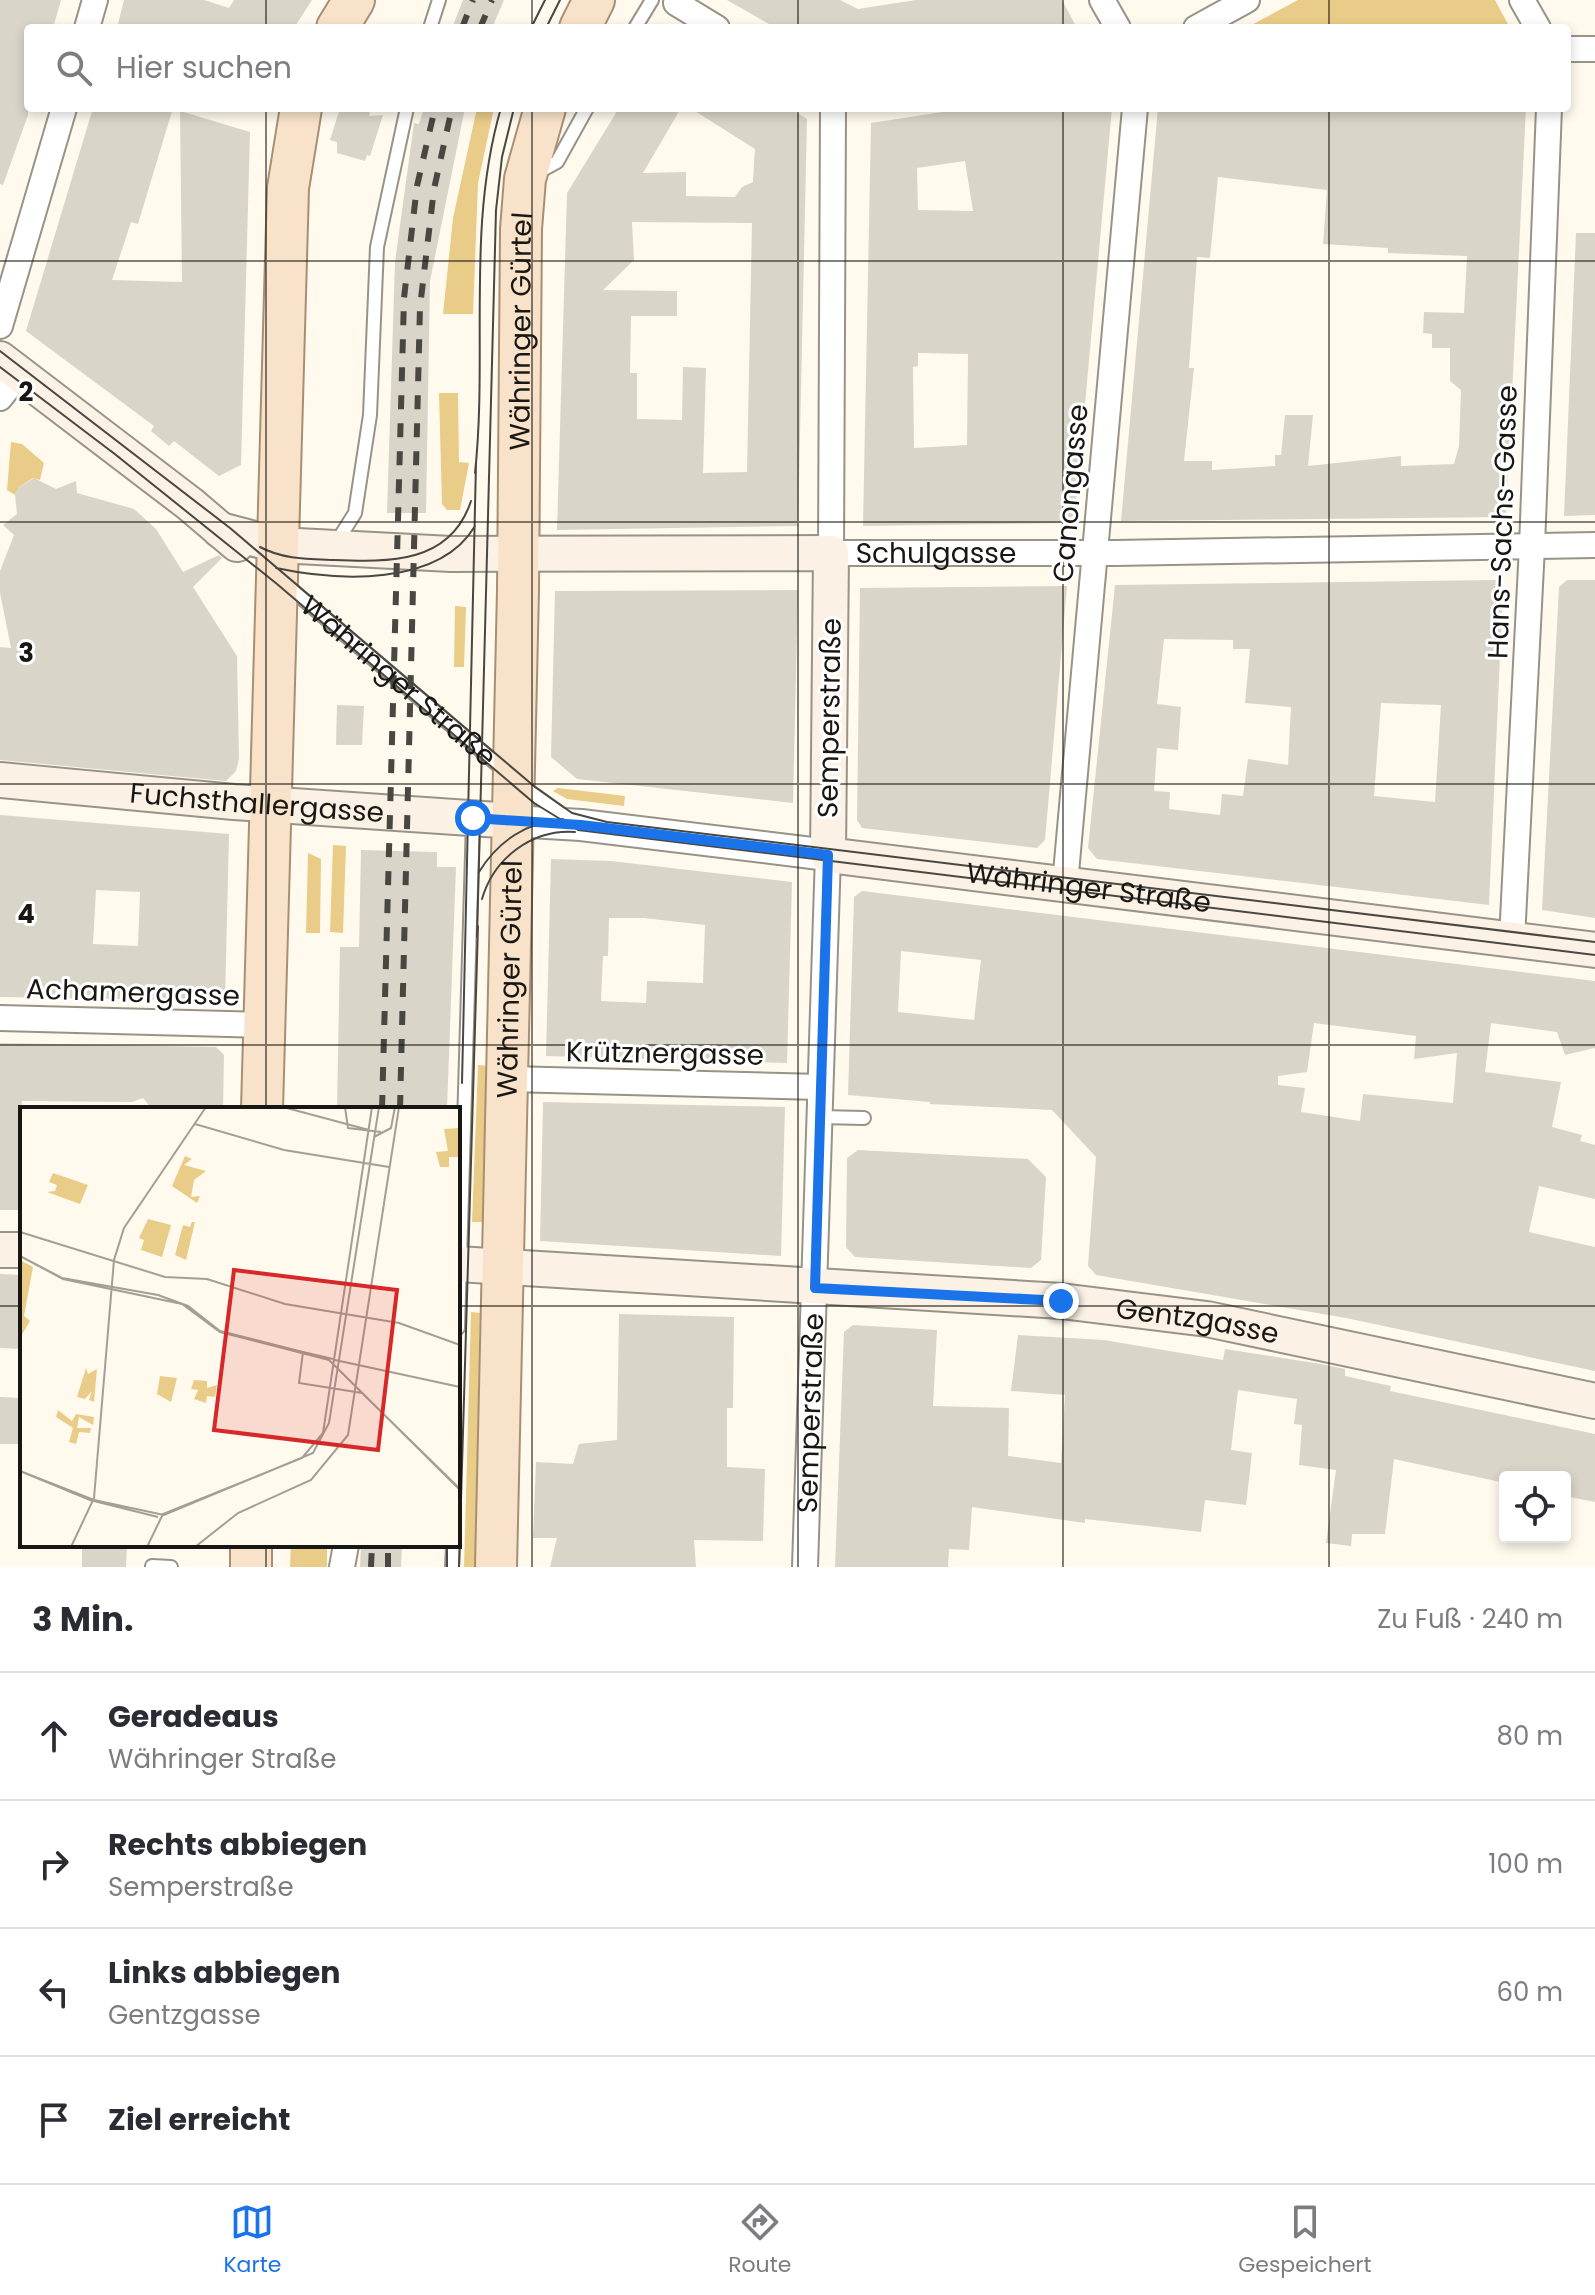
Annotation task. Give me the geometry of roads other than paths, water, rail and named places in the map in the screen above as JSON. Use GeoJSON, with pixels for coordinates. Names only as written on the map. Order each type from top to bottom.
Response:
{"type":"FeatureCollection","features":[{"type":"Feature","properties":{"kind":"main road"},"geometry":{"type":"LineString","coordinates":[[339,24],[354,0]]}},
{"type":"Feature","properties":{"kind":"main road"},"geometry":{"type":"LineString","coordinates":[[582,24],[594,0]]}},
{"type":"Feature","properties":{"kind":"main road"},"geometry":{"type":"LineString","coordinates":[[262,1107],[288,188],[297,112]]}},
{"type":"Feature","properties":{"kind":"main road","name":"Währinger Gürtel"},"geometry":{"type":"LineString","coordinates":[[496,1567],[509,1079],[521,229],[525,179],[544,112]]}},
{"type":"Feature","properties":{"kind":"main road","name":"Währinger Straße"},"geometry":{"type":"LineString","coordinates":[[6,377],[220,530],[278,562]]}},
{"type":"Feature","properties":{"kind":"main road","name":"Schulgasse"},"geometry":{"type":"LineString","coordinates":[[278,562],[334,546],[518,555],[831,553]]}},
{"type":"Feature","properties":{"kind":"main road","name":"Semperstraße"},"geometry":{"type":"LineString","coordinates":[[828,855],[831,553]]}},
{"type":"Feature","properties":{"kind":"main road","name":"Fuchsthallergasse"},"geometry":{"type":"LineString","coordinates":[[0,780],[270,805],[513,821]]}},
{"type":"Feature","properties":{"kind":"main road","name":"Währinger Straße"},"geometry":{"type":"LineString","coordinates":[[828,855],[1595,950]]}},
{"type":"Feature","properties":{"kind":"main road","name":"Gentzgasse"},"geometry":{"type":"LineString","coordinates":[[460,1264],[1061,1301],[1207,1319],[1595,1401]]}},
{"type":"Feature","properties":{"kind":"street"},"geometry":{"type":"LineString","coordinates":[[88,24],[95,0]]}},
{"type":"Feature","properties":{"kind":"street"},"geometry":{"type":"LineString","coordinates":[[1102,0],[1116,24]]}},
{"type":"Feature","properties":{"kind":"street"},"geometry":{"type":"LineString","coordinates":[[1203,24],[1247,0]]}},
{"type":"Feature","properties":{"kind":"street"},"geometry":{"type":"LineString","coordinates":[[1522,0],[1536,24]]}},
{"type":"Feature","properties":{"kind":"street"},"geometry":{"type":"LineString","coordinates":[[664,1],[709,24]]}},
{"type":"Feature","properties":{"kind":"street"},"geometry":{"type":"LineString","coordinates":[[1571,49],[1595,49]]}},
{"type":"Feature","properties":{"kind":"street"},"geometry":{"type":"LineString","coordinates":[[0,326],[63,112]]}},
{"type":"Feature","properties":{"kind":"street","name":"Semperstraße"},"geometry":{"type":"LineString","coordinates":[[831,553],[833,112]]}},
{"type":"Feature","properties":{"kind":"street","name":"Canongasse"},"geometry":{"type":"LineString","coordinates":[[1065,884],[1135,112]]}},
{"type":"Feature","properties":{"kind":"street","name":"Hans-Sachs-Gasse"},"geometry":{"type":"LineString","coordinates":[[1512,939],[1532,546],[1549,112]]}},
{"type":"Feature","properties":{"kind":"street","name":"Schulgasse"},"geometry":{"type":"LineString","coordinates":[[831,553],[1095,553],[1595,545]]}},
{"type":"Feature","properties":{"kind":"street","name":"Währinger Straße"},"geometry":{"type":"LineString","coordinates":[[513,821],[581,825],[828,855]]}},
{"type":"Feature","properties":{"kind":"street","name":"Semperstraße"},"geometry":{"type":"LineString","coordinates":[[805,1567],[828,855]]}},
{"type":"Feature","properties":{"kind":"street","name":"Achamergasse"},"geometry":{"type":"LineString","coordinates":[[0,1018],[264,1025]]}},
{"type":"Feature","properties":{"kind":"street","name":"Krütznergasse"},"geometry":{"type":"LineString","coordinates":[[509,1079],[820,1087]]}},
{"type":"Feature","properties":{"kind":"street"},"geometry":{"type":"LineString","coordinates":[[342,1567],[346,1547]]}},
{"type":"Feature","properties":{"kind":"lane"},"geometry":{"type":"LineString","coordinates":[[431,24],[439,0]]}},
{"type":"Feature","properties":{"kind":"lane"},"geometry":{"type":"LineString","coordinates":[[639,24],[664,1]]}},
{"type":"Feature","properties":{"kind":"lane"},"geometry":{"type":"LineString","coordinates":[[334,546],[355,513],[370,415],[377,247],[406,112]]}},
{"type":"Feature","properties":{"kind":"lane"},"geometry":{"type":"LineString","coordinates":[[525,179],[557,162],[585,112]]}},
{"type":"Feature","properties":{"kind":"lane","name":"Währinger Straße"},"geometry":{"type":"LineString","coordinates":[[278,562],[514,779],[548,806],[581,825]]}},
{"type":"Feature","properties":{"kind":"lane","name":"Währinger Gürtel"},"geometry":{"type":"LineString","coordinates":[[460,1232],[473,818]]}},
{"type":"Feature","properties":{"kind":"lane"},"geometry":{"type":"LineString","coordinates":[[820,1117],[864,1118]]}},
{"type":"Feature","properties":{"kind":"lane"},"geometry":{"type":"LineString","coordinates":[[452,1567],[453,1547]]}},
{"type":"Feature","properties":{"kind":"lane"},"geometry":{"type":"LineString","coordinates":[[152,1566],[171,1567]]}},
{"type":"Feature","properties":{"kind":"tram line"},"geometry":{"type":"LineString","coordinates":[[533,24],[545,0]]}},
{"type":"Feature","properties":{"kind":"tram line"},"geometry":{"type":"LineString","coordinates":[[548,24],[560,0]]}},
{"type":"Feature","properties":{"kind":"tram line"},"geometry":{"type":"LineString","coordinates":[[475,473],[484,198],[500,112]]}},
{"type":"Feature","properties":{"kind":"tram line"},"geometry":{"type":"LineString","coordinates":[[477,937],[496,210],[502,157],[513,112]]}},
{"type":"Feature","properties":{"kind":"tram line"},"geometry":{"type":"LineString","coordinates":[[0,351],[230,528],[535,787],[572,813],[607,822],[1595,942]]}},
{"type":"Feature","properties":{"kind":"tram line"},"geometry":{"type":"LineString","coordinates":[[0,367],[120,458]]}},
{"type":"Feature","properties":{"kind":"tram line"},"geometry":{"type":"LineString","coordinates":[[111,451],[277,584],[534,803],[578,830],[1595,955]]}},
{"type":"Feature","properties":{"kind":"tram line"},"geometry":{"type":"LineString","coordinates":[[462,1083],[476,463]]}},
{"type":"Feature","properties":{"kind":"tram line"},"geometry":{"type":"LineString","coordinates":[[260,547],[286,556],[313,559],[374,561],[414,555],[448,538],[461,522],[471,501]]}},
{"type":"Feature","properties":{"kind":"tram line"},"geometry":{"type":"LineString","coordinates":[[276,568],[356,577],[412,570],[437,560],[459,546],[475,526]]}},
{"type":"Feature","properties":{"kind":"tram line"},"geometry":{"type":"LineString","coordinates":[[479,872],[495,851],[515,835],[537,824],[563,819]]}},
{"type":"Feature","properties":{"kind":"tram line"},"geometry":{"type":"LineString","coordinates":[[482,899],[496,871],[517,849],[544,835],[575,832]]}},
{"type":"Feature","properties":{"kind":"tram line"},"geometry":{"type":"LineString","coordinates":[[460,1533],[478,926]]}},
{"type":"Feature","properties":{"kind":"tram line"},"geometry":{"type":"LineString","coordinates":[[447,1547],[447,1567]]}},
{"type":"Feature","properties":{"kind":"tram line"},"geometry":{"type":"LineString","coordinates":[[459,1567],[460,1547]]}},
{"type":"Feature","properties":{"kind":"railway"},"geometry":{"type":"LineString","coordinates":[[464,24],[473,0]]}},
{"type":"Feature","properties":{"kind":"railway"},"geometry":{"type":"LineString","coordinates":[[482,24],[492,0]]}},
{"type":"Feature","properties":{"kind":"railway"},"geometry":{"type":"LineString","coordinates":[[382,1107],[404,298],[417,186],[434,112]]}},
{"type":"Feature","properties":{"kind":"railway"},"geometry":{"type":"LineString","coordinates":[[400,1107],[420,307],[434,189],[451,112]]}},
{"type":"Feature","properties":{"kind":"railway"},"geometry":{"type":"LineString","coordinates":[[371,1567],[372,1547]]}},
{"type":"Feature","properties":{"kind":"railway"},"geometry":{"type":"LineString","coordinates":[[388,1547],[388,1567]]}}]}
